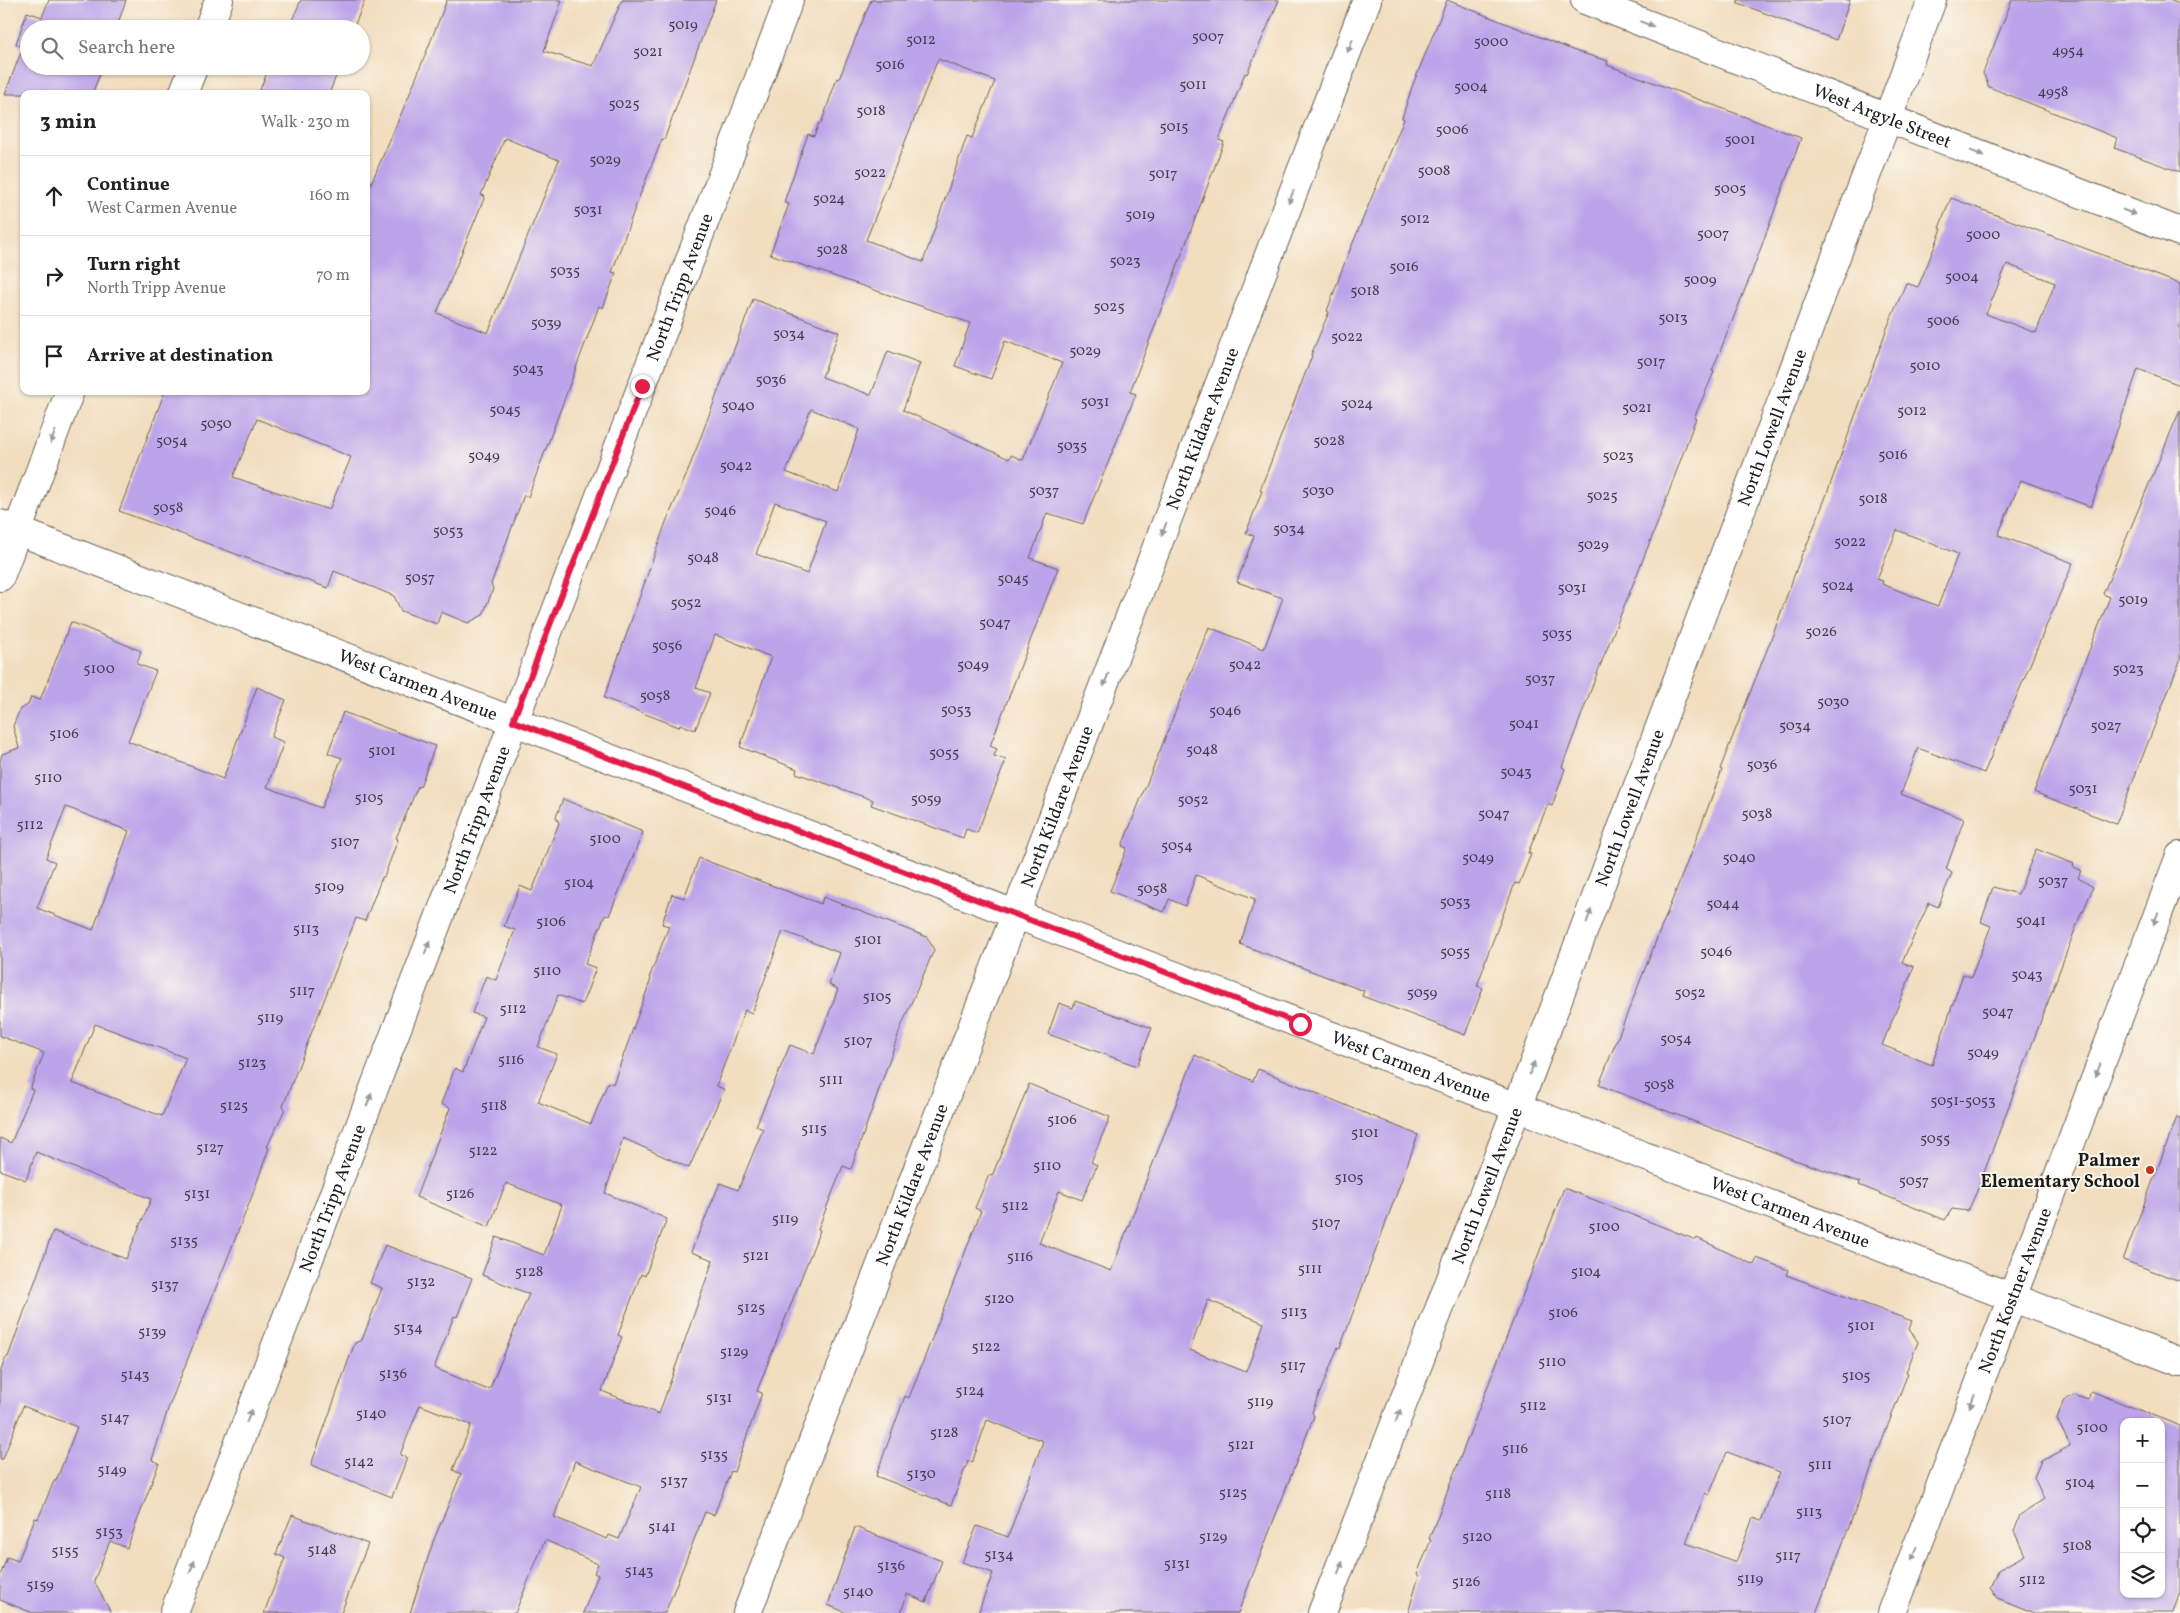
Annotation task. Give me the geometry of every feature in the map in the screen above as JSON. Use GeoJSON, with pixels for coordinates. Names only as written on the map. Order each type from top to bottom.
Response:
{"type":"FeatureCollection","features":[{"type":"Feature","properties":{"kind":"street"},"geometry":{"type":"LineString","coordinates":[[211,20],[219,0]]}},
{"type":"Feature","properties":{"kind":"street","name":"North Tripp Avenue"},"geometry":{"type":"LineString","coordinates":[[174,1613],[789,0]]}},
{"type":"Feature","properties":{"kind":"street","name":"North Kildare Avenue"},"geometry":{"type":"LineString","coordinates":[[747,1613],[1367,0]]}},
{"type":"Feature","properties":{"kind":"street","name":"West Argyle Street"},"geometry":{"type":"LineString","coordinates":[[1585,0],[2180,232]]}},
{"type":"Feature","properties":{"kind":"street","name":"North Lowell Avenue"},"geometry":{"type":"LineString","coordinates":[[1322,1613],[1517,1108],[1932,0]]}},
{"type":"Feature","properties":{"kind":"street"},"geometry":{"type":"LineString","coordinates":[[185,90],[190,75]]}},
{"type":"Feature","properties":{"kind":"street"},"geometry":{"type":"LineString","coordinates":[[0,577],[9,528],[68,395]]}},
{"type":"Feature","properties":{"kind":"street","name":"West Carmen Avenue"},"geometry":{"type":"LineString","coordinates":[[9,528],[2180,1362]]}},
{"type":"Feature","properties":{"kind":"street","name":"North Kostner Avenue"},"geometry":{"type":"LineString","coordinates":[[1892,1613],[2180,856]]}},
{"type":"Feature","properties":{"kind":"building"},"geometry":{"type":"Polygon","coordinates":[[[49,0],[126,0],[119,20],[24,20],[27,12],[42,17],[49,0]]]}},
{"type":"Feature","properties":{"kind":"building"},"geometry":{"type":"Polygon","coordinates":[[[301,0],[365,0],[357,20],[292,20],[301,0]]]}},
{"type":"Feature","properties":{"kind":"building"},"geometry":{"type":"Polygon","coordinates":[[[447,0],[562,0],[544,51],[593,66],[622,0],[716,0],[664,140],[662,139],[636,205],[612,272],[616,273],[603,308],[599,306],[528,497],[524,495],[491,584],[493,589],[483,615],[468,623],[441,612],[437,624],[401,611],[394,596],[334,571],[328,588],[119,511],[163,395],[370,395],[370,186],[447,0]],[[505,138],[481,195],[485,196],[437,313],[488,333],[559,160],[505,138]],[[257,419],[233,477],[329,510],[351,457],[257,419]]]}},
{"type":"Feature","properties":{"kind":"building"},"geometry":{"type":"Polygon","coordinates":[[[871,0],[1279,0],[1247,74],[1245,73],[1219,140],[1224,142],[1130,392],[1136,394],[1083,524],[1047,513],[1030,558],[1058,568],[990,746],[997,749],[994,756],[1006,760],[977,833],[966,829],[963,838],[871,805],[873,800],[796,773],[797,769],[740,747],[771,657],[721,637],[715,635],[696,688],[710,693],[695,730],[680,724],[679,727],[604,698],[666,522],[686,476],[753,299],[839,332],[822,377],[871,395],[888,351],[920,363],[903,410],[1009,459],[1011,455],[1023,460],[1062,363],[1005,341],[991,379],[955,366],[970,323],[770,254],[789,204],[784,202],[808,134],[814,136],[819,123],[821,124],[837,78],[839,79],[871,0]],[[938,59],[866,240],[923,262],[967,136],[972,138],[995,81],[938,59]],[[811,409],[786,472],[838,492],[859,429],[811,409]],[[775,502],[756,554],[807,574],[826,521],[775,502]]]}},
{"type":"Feature","properties":{"kind":"building"},"geometry":{"type":"Polygon","coordinates":[[[1447,0],[1575,51],[1608,61],[1607,65],[1801,138],[1752,272],[1712,371],[1714,372],[1694,418],[1696,418],[1656,527],[1562,767],[1565,769],[1552,806],[1548,804],[1528,853],[1531,854],[1519,884],[1515,883],[1484,964],[1477,986],[1483,988],[1465,1035],[1362,996],[1364,991],[1240,944],[1255,899],[1196,875],[1185,906],[1169,899],[1164,912],[1110,891],[1127,848],[1122,846],[1209,627],[1264,649],[1283,598],[1237,582],[1254,536],[1246,533],[1262,491],[1260,490],[1329,312],[1327,311],[1343,267],[1404,119],[1402,118],[1412,87],[1447,0]]]}},
{"type":"Feature","properties":{"kind":"building"},"geometry":{"type":"Polygon","coordinates":[[[1738,0],[1850,0],[1836,40],[1738,3],[1738,0]]]}},
{"type":"Feature","properties":{"kind":"building"},"geometry":{"type":"Polygon","coordinates":[[[2012,0],[2169,0],[2180,4],[2180,172],[2114,148],[2117,138],[1989,87],[1983,73],[2012,0]]]}},
{"type":"Feature","properties":{"kind":"building"},"geometry":{"type":"Polygon","coordinates":[[[20,32],[20,46],[16,44],[20,32]]]}},
{"type":"Feature","properties":{"kind":"building"},"geometry":{"type":"Polygon","coordinates":[[[20,55],[20,75],[99,75],[94,90],[20,90],[20,94],[5,94],[20,55]]]}},
{"type":"Feature","properties":{"kind":"building"},"geometry":{"type":"Polygon","coordinates":[[[266,75],[336,75],[331,90],[260,90],[266,75]]]}},
{"type":"Feature","properties":{"kind":"building"},"geometry":{"type":"Polygon","coordinates":[[[1951,198],[2180,284],[2180,385],[2138,369],[2091,507],[2021,480],[1998,535],[2073,563],[1984,773],[1918,748],[1901,794],[1964,819],[1946,869],[1952,873],[1938,907],[1929,903],[1902,962],[1914,967],[1882,1045],[1932,1065],[1963,974],[1971,977],[1991,926],[1981,922],[1993,887],[2018,894],[2036,849],[2074,864],[2073,867],[2081,870],[2078,878],[2093,887],[2082,911],[1977,1191],[1968,1211],[1952,1209],[1945,1220],[1859,1185],[1860,1182],[1792,1159],[1599,1085],[1688,860],[1722,770],[1720,769],[1772,637],[1803,551],[1825,499],[1887,328],[1906,283],[1918,287],[1942,229],[1939,228],[1951,198]],[[2007,264],[1986,314],[2036,333],[2055,283],[2007,264]],[[1897,530],[1877,579],[1883,581],[1882,584],[1938,606],[1958,554],[1897,530]]]}},
{"type":"Feature","properties":{"kind":"building"},"geometry":{"type":"Polygon","coordinates":[[[2180,410],[2180,661],[2116,824],[2034,792],[2110,597],[2103,594],[2180,410]]]}},
{"type":"Feature","properties":{"kind":"building"},"geometry":{"type":"Polygon","coordinates":[[[71,622],[141,651],[137,664],[156,671],[128,741],[223,779],[257,687],[286,700],[271,737],[284,742],[267,787],[321,808],[342,758],[328,753],[343,712],[435,746],[420,787],[418,786],[396,838],[398,839],[384,877],[382,877],[365,921],[356,918],[283,1106],[285,1109],[267,1147],[269,1148],[252,1196],[168,1409],[152,1460],[159,1463],[127,1548],[110,1541],[94,1581],[111,1613],[33,1613],[0,1600],[0,1576],[7,1557],[18,1561],[35,1518],[38,1519],[54,1481],[56,1481],[77,1427],[23,1406],[3,1459],[0,1459],[0,1373],[6,1357],[8,1357],[53,1231],[126,1259],[151,1199],[36,1152],[26,1180],[0,1170],[0,1138],[11,1143],[33,1090],[30,1089],[44,1053],[0,1036],[0,762],[2,754],[19,748],[13,726],[20,709],[28,705],[31,697],[40,700],[71,622]],[[66,807],[46,858],[55,862],[37,908],[93,930],[129,831],[66,807]],[[95,1024],[72,1083],[162,1116],[186,1058],[95,1024]]]}},
{"type":"Feature","properties":{"kind":"building"},"geometry":{"type":"Polygon","coordinates":[[[563,799],[643,832],[609,916],[605,915],[585,964],[596,968],[582,1004],[558,995],[538,1047],[557,1054],[538,1102],[591,1124],[608,1082],[613,1084],[651,979],[649,978],[669,926],[662,924],[672,894],[684,898],[699,858],[821,904],[823,897],[927,937],[934,950],[901,1027],[851,1169],[843,1166],[818,1229],[820,1230],[757,1391],[762,1393],[734,1472],[731,1471],[714,1515],[705,1512],[665,1613],[583,1613],[598,1575],[594,1573],[598,1564],[545,1540],[515,1613],[410,1613],[433,1542],[461,1474],[453,1470],[471,1425],[420,1405],[400,1455],[407,1458],[392,1497],[311,1465],[355,1343],[362,1340],[382,1288],[370,1283],[385,1245],[472,1278],[457,1317],[454,1316],[434,1368],[486,1389],[490,1388],[529,1294],[482,1275],[496,1237],[544,1255],[562,1205],[506,1183],[489,1227],[416,1197],[450,1108],[441,1104],[455,1068],[463,1072],[484,1017],[472,1013],[486,976],[496,980],[515,930],[504,926],[520,886],[532,891],[559,823],[556,817],[563,799]],[[783,931],[752,1013],[745,1010],[716,1086],[724,1089],[689,1168],[623,1138],[605,1193],[667,1219],[645,1276],[641,1274],[618,1335],[622,1337],[602,1391],[659,1414],[713,1260],[691,1252],[720,1183],[738,1190],[763,1129],[756,1126],[790,1045],[814,1054],[838,989],[829,985],[840,953],[783,931]],[[575,1461],[554,1517],[607,1539],[609,1535],[619,1539],[641,1487],[575,1461]]]}},
{"type":"Feature","properties":{"kind":"building"},"geometry":{"type":"Polygon","coordinates":[[[1075,1001],[1152,1028],[1137,1066],[1048,1034],[1059,1003],[1073,1008],[1075,1001]]]}},
{"type":"Feature","properties":{"kind":"building"},"geometry":{"type":"Polygon","coordinates":[[[1195,1055],[1253,1081],[1258,1069],[1418,1135],[1340,1348],[1338,1347],[1312,1412],[1314,1416],[1238,1613],[978,1613],[993,1573],[962,1562],[977,1526],[1008,1537],[1043,1441],[987,1420],[972,1463],[968,1461],[951,1505],[876,1476],[905,1396],[909,1398],[981,1211],[975,1208],[989,1175],[992,1176],[1029,1084],[1110,1117],[1091,1162],[1097,1165],[1082,1200],[1059,1191],[1039,1243],[1111,1271],[1195,1055]],[[1208,1300],[1190,1350],[1246,1372],[1264,1323],[1208,1300]]]}},
{"type":"Feature","properties":{"kind":"building"},"geometry":{"type":"Polygon","coordinates":[[[2177,1117],[2180,1118],[2180,1281],[2123,1260],[2177,1117]]]}},
{"type":"Feature","properties":{"kind":"building"},"geometry":{"type":"Polygon","coordinates":[[[1564,1188],[1696,1240],[1697,1238],[1754,1265],[1757,1258],[1788,1270],[1786,1275],[1912,1321],[1909,1328],[1918,1342],[1906,1372],[1908,1373],[1816,1613],[1408,1613],[1419,1576],[1417,1574],[1431,1540],[1429,1539],[1564,1188]],[[1727,1452],[1709,1495],[1705,1493],[1686,1543],[1736,1562],[1753,1518],[1761,1521],[1780,1472],[1727,1452]]]}},
{"type":"Feature","properties":{"kind":"building"},"geometry":{"type":"Polygon","coordinates":[[[2091,1391],[2160,1418],[2120,1418],[2120,1598],[2165,1598],[2165,1420],[2180,1426],[2180,1591],[2173,1613],[2035,1613],[1997,1598],[1990,1588],[1998,1570],[2025,1555],[2014,1531],[2020,1515],[2044,1499],[2034,1477],[2041,1461],[2070,1446],[2057,1419],[2063,1401],[2074,1395],[2088,1400],[2091,1391]]]}},
{"type":"Feature","properties":{"kind":"building"},"geometry":{"type":"Polygon","coordinates":[[[292,1515],[368,1544],[341,1613],[264,1613],[285,1558],[276,1554],[292,1515]]]}},
{"type":"Feature","properties":{"kind":"building"},"geometry":{"type":"Polygon","coordinates":[[[855,1527],[942,1561],[926,1602],[907,1594],[901,1613],[847,1613],[828,1605],[855,1527]]]}},
{"type":"Feature","properties":{"kind":"place","name":"Palmer Elementary School"},"geometry":{"type":"Point","coordinates":[2150,1170]}},
{"type":"Feature","properties":{"kind":"route"},"geometry":{"type":"LineString","coordinates":[[642,386],[513,721],[1300,1024]]}}]}
